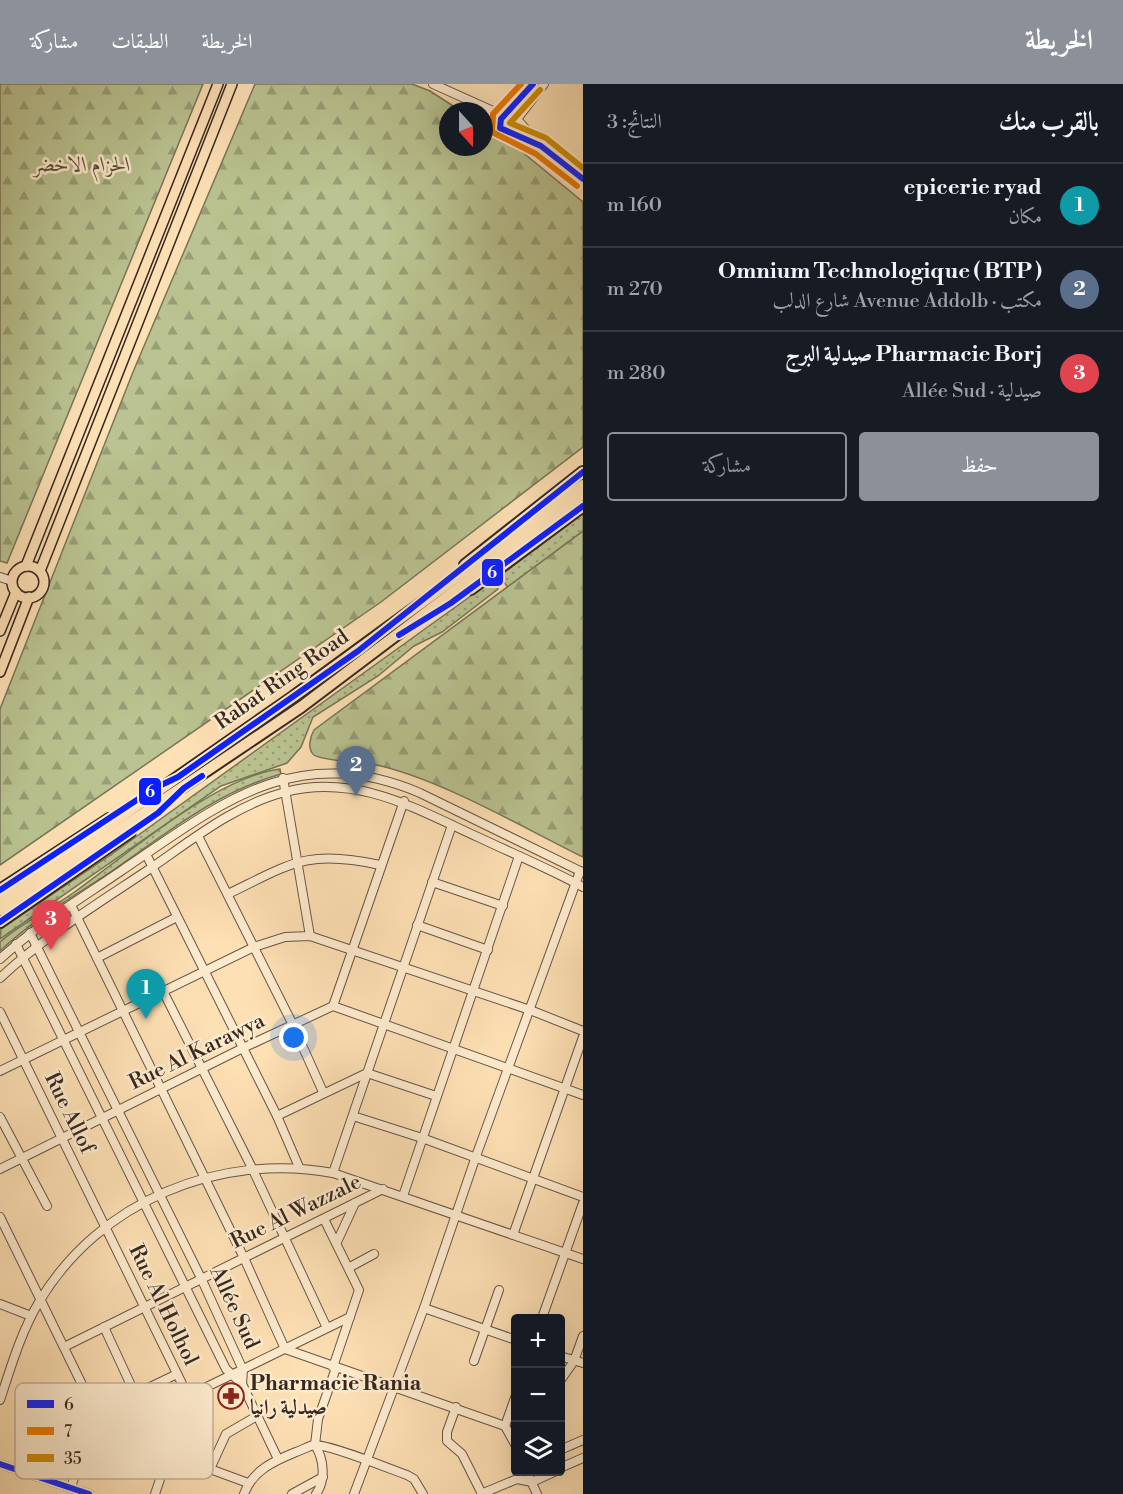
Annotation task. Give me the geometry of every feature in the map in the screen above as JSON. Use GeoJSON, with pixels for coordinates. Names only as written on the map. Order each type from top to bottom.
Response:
{"type":"FeatureCollection","features":[{"type":"Feature","properties":{"kind":"highway"},"geometry":{"type":"LineString","coordinates":[[398,621],[428,594],[583,472]]}},
{"type":"Feature","properties":{"kind":"highway","name":"Rabat Ring Road"},"geometry":{"type":"LineString","coordinates":[[0,901],[398,621],[583,485]]}},
{"type":"Feature","properties":{"kind":"highway","name":"Rabat Ring Road"},"geometry":{"type":"LineString","coordinates":[[0,910],[184,789],[405,631],[583,494]]}},
{"type":"Feature","properties":{"kind":"highway"},"geometry":{"type":"LineString","coordinates":[[405,631],[452,603],[583,506]]}},
{"type":"Feature","properties":{"kind":"highway"},"geometry":{"type":"LineString","coordinates":[[0,890],[155,788],[178,777]]}},
{"type":"Feature","properties":{"kind":"highway"},"geometry":{"type":"LineString","coordinates":[[0,922],[148,820],[184,789]]}},
{"type":"Feature","properties":{"kind":"main road"},"geometry":{"type":"LineString","coordinates":[[218,84],[26,566],[16,571],[12,581],[16,591],[29,597],[38,594],[43,586],[40,572],[232,84]]}},
{"type":"Feature","properties":{"kind":"main road"},"geometry":{"type":"LineString","coordinates":[[26,566],[40,572]]}},
{"type":"Feature","properties":{"kind":"main road"},"geometry":{"type":"LineString","coordinates":[[0,631],[16,591]]}},
{"type":"Feature","properties":{"kind":"main road"},"geometry":{"type":"LineString","coordinates":[[0,672],[29,597]]}},
{"type":"Feature","properties":{"kind":"street"},"geometry":{"type":"LineString","coordinates":[[433,84],[471,102]]}},
{"type":"Feature","properties":{"kind":"street"},"geometry":{"type":"LineString","coordinates":[[500,125],[533,84]]}},
{"type":"Feature","properties":{"kind":"street"},"geometry":{"type":"LineString","coordinates":[[512,132],[517,121],[544,84]]}},
{"type":"Feature","properties":{"kind":"street"},"geometry":{"type":"LineString","coordinates":[[495,111],[514,107]]}},
{"type":"Feature","properties":{"kind":"street"},"geometry":{"type":"LineString","coordinates":[[495,111],[517,121],[533,135],[541,146]]}},
{"type":"Feature","properties":{"kind":"street"},"geometry":{"type":"LineString","coordinates":[[493,118],[504,132],[512,132],[541,146],[583,178]]}},
{"type":"Feature","properties":{"kind":"street"},"geometry":{"type":"LineString","coordinates":[[0,578],[12,581]]}},
{"type":"Feature","properties":{"kind":"street"},"geometry":{"type":"LineString","coordinates":[[0,959],[30,933],[228,801],[284,778],[335,774],[394,783],[420,793],[581,872],[579,885],[508,1068],[424,1308],[354,1494]]}},
{"type":"Feature","properties":{"kind":"street"},"geometry":{"type":"LineString","coordinates":[[284,778],[310,936]]}},
{"type":"Feature","properties":{"kind":"street"},"geometry":{"type":"LineString","coordinates":[[0,978],[23,956],[77,917],[198,836],[240,810],[286,791],[348,788],[404,801],[579,885]]}},
{"type":"Feature","properties":{"kind":"street"},"geometry":{"type":"LineString","coordinates":[[404,801],[333,1006],[583,1095]]}},
{"type":"Feature","properties":{"kind":"street"},"geometry":{"type":"LineString","coordinates":[[333,1173],[452,825]]}},
{"type":"Feature","properties":{"kind":"street"},"geometry":{"type":"LineString","coordinates":[[198,836],[293,1025],[323,1092]]}},
{"type":"Feature","properties":{"kind":"street"},"geometry":{"type":"LineString","coordinates":[[146,854],[277,1116],[299,1167]]}},
{"type":"Feature","properties":{"kind":"street"},"geometry":{"type":"LineString","coordinates":[[403,1196],[436,1096],[475,992],[519,856]]}},
{"type":"Feature","properties":{"kind":"street"},"geometry":{"type":"LineString","coordinates":[[228,894],[299,860],[331,857],[380,865]]}},
{"type":"Feature","properties":{"kind":"street"},"geometry":{"type":"LineString","coordinates":[[432,882],[503,906]]}},
{"type":"Feature","properties":{"kind":"street"},"geometry":{"type":"LineString","coordinates":[[71,905],[244,1258],[285,1349],[505,1426],[511,1437]]}},
{"type":"Feature","properties":{"kind":"street"},"geometry":{"type":"LineString","coordinates":[[97,958],[177,917]]}},
{"type":"Feature","properties":{"kind":"street"},"geometry":{"type":"LineString","coordinates":[[417,925],[488,950]]}},
{"type":"Feature","properties":{"kind":"street","name":"Allée Sud"},"geometry":{"type":"LineString","coordinates":[[30,933],[201,1278],[243,1370],[242,1384]]}},
{"type":"Feature","properties":{"kind":"street"},"geometry":{"type":"LineString","coordinates":[[0,1071],[254,947],[285,937],[310,936],[530,1010],[583,1031]]}},
{"type":"Feature","properties":{"kind":"street","name":"Allée Sud"},"geometry":{"type":"LineString","coordinates":[[16,944],[231,1376],[242,1384]]}},
{"type":"Feature","properties":{"kind":"street"},"geometry":{"type":"LineString","coordinates":[[163,991],[252,1168],[327,1328]]}},
{"type":"Feature","properties":{"kind":"street","name":"Rue Al Karawya"},"geometry":{"type":"LineString","coordinates":[[0,1169],[243,1048],[333,1006]]}},
{"type":"Feature","properties":{"kind":"street","name":"Rue Allof"},"geometry":{"type":"LineString","coordinates":[[0,1012],[106,1229]]}},
{"type":"Feature","properties":{"kind":"street"},"geometry":{"type":"LineString","coordinates":[[513,1235],[583,1037]]}},
{"type":"Feature","properties":{"kind":"street"},"geometry":{"type":"LineString","coordinates":[[277,1116],[323,1092],[367,1073],[436,1096]]}},
{"type":"Feature","properties":{"kind":"street"},"geometry":{"type":"LineString","coordinates":[[353,1116],[422,1138],[583,1197]]}},
{"type":"Feature","properties":{"kind":"street"},"geometry":{"type":"LineString","coordinates":[[0,1117],[46,1206]]}},
{"type":"Feature","properties":{"kind":"street"},"geometry":{"type":"LineString","coordinates":[[0,1400],[31,1316],[40,1300],[70,1262],[106,1229],[144,1202],[159,1193],[204,1177],[252,1168],[299,1167],[333,1173],[583,1259]]}},
{"type":"Feature","properties":{"kind":"street","name":"Rue Al Wazzale"},"geometry":{"type":"LineString","coordinates":[[64,1347],[383,1189]]}},
{"type":"Feature","properties":{"kind":"street"},"geometry":{"type":"LineString","coordinates":[[337,1242],[355,1203]]}},
{"type":"Feature","properties":{"kind":"street"},"geometry":{"type":"LineString","coordinates":[[543,1314],[583,1203]]}},
{"type":"Feature","properties":{"kind":"street"},"geometry":{"type":"LineString","coordinates":[[0,1217],[81,1383]]}},
{"type":"Feature","properties":{"kind":"street"},"geometry":{"type":"LineString","coordinates":[[316,1494],[323,1477],[319,1451],[315,1445],[318,1419],[359,1295],[350,1267],[324,1219]]}},
{"type":"Feature","properties":{"kind":"street","name":"Rue Al Holhol"},"geometry":{"type":"LineString","coordinates":[[106,1229],[182,1383]]}},
{"type":"Feature","properties":{"kind":"street"},"geometry":{"type":"LineString","coordinates":[[350,1267],[374,1254]]}},
{"type":"Feature","properties":{"kind":"street"},"geometry":{"type":"LineString","coordinates":[[474,1362],[499,1290]]}},
{"type":"Feature","properties":{"kind":"street"},"geometry":{"type":"LineString","coordinates":[[0,1304],[31,1316]]}},
{"type":"Feature","properties":{"kind":"street"},"geometry":{"type":"LineString","coordinates":[[424,1308],[511,1338]]}},
{"type":"Feature","properties":{"kind":"street"},"geometry":{"type":"LineString","coordinates":[[213,1384],[350,1317]]}},
{"type":"Feature","properties":{"kind":"street"},"geometry":{"type":"LineString","coordinates":[[104,1327],[130,1383]]}},
{"type":"Feature","properties":{"kind":"street"},"geometry":{"type":"LineString","coordinates":[[565,1375],[574,1361],[583,1336]]}},
{"type":"Feature","properties":{"kind":"street"},"geometry":{"type":"LineString","coordinates":[[565,1358],[583,1363]]}},
{"type":"Feature","properties":{"kind":"street"},"geometry":{"type":"LineString","coordinates":[[158,1383],[177,1374]]}},
{"type":"Feature","properties":{"kind":"street"},"geometry":{"type":"LineString","coordinates":[[242,1384],[278,1459]]}},
{"type":"Feature","properties":{"kind":"street"},"geometry":{"type":"LineString","coordinates":[[456,1407],[447,1432],[447,1441],[462,1454],[481,1494],[519,1476]]}},
{"type":"Feature","properties":{"kind":"street"},"geometry":{"type":"LineString","coordinates":[[505,1426],[511,1409]]}},
{"type":"Feature","properties":{"kind":"street"},"geometry":{"type":"LineString","coordinates":[[213,1462],[226,1434],[257,1416]]}},
{"type":"Feature","properties":{"kind":"street"},"geometry":{"type":"LineString","coordinates":[[565,1448],[583,1440]]}},
{"type":"Feature","properties":{"kind":"street"},"geometry":{"type":"LineString","coordinates":[[244,1494],[248,1483],[257,1472],[278,1459],[315,1445],[366,1459],[414,1479],[423,1494]]}},
{"type":"Feature","properties":{"kind":"street"},"geometry":{"type":"LineString","coordinates":[[565,1466],[583,1458]]}},
{"type":"Feature","properties":{"kind":"street"},"geometry":{"type":"LineString","coordinates":[[0,1464],[15,1469]]}},
{"type":"Feature","properties":{"kind":"street"},"geometry":{"type":"LineString","coordinates":[[213,1470],[248,1483]]}},
{"type":"Feature","properties":{"kind":"street"},"geometry":{"type":"LineString","coordinates":[[529,1476],[537,1494]]}},
{"type":"Feature","properties":{"kind":"street"},"geometry":{"type":"LineString","coordinates":[[517,1479],[532,1482],[545,1476]]}},
{"type":"Feature","properties":{"kind":"street"},"geometry":{"type":"LineString","coordinates":[[292,1494],[323,1477]]}},
{"type":"Feature","properties":{"kind":"street"},"geometry":{"type":"LineString","coordinates":[[46,1479],[89,1494]]}},
{"type":"Feature","properties":{"kind":"street"},"geometry":{"type":"LineString","coordinates":[[71,1487],[74,1479]]}},
{"type":"Feature","properties":{"kind":"street"},"geometry":{"type":"LineString","coordinates":[[154,1494],[159,1479]]}},
{"type":"Feature","properties":{"kind":"green space","name":"الحزام الاخضر"},"geometry":{"type":"Polygon","coordinates":[[[0,84],[203,84],[7,563],[0,561],[0,84]]]}},
{"type":"Feature","properties":{"kind":"green space"},"geometry":{"type":"Polygon","coordinates":[[[255,84],[412,84],[430,91],[447,102],[439,102],[439,156],[493,156],[493,132],[515,146],[583,202],[583,447],[381,602],[0,865],[0,709],[133,372],[255,84]]]}},
{"type":"Feature","properties":{"kind":"green space"},"geometry":{"type":"Polygon","coordinates":[[[583,513],[583,534],[508,588],[500,576],[583,513]]]}},
{"type":"Feature","properties":{"kind":"green space"},"geometry":{"type":"Polygon","coordinates":[[[583,531],[583,857],[484,806],[406,773],[381,766],[326,759],[314,755],[310,750],[310,743],[314,730],[583,531]]]}},
{"type":"Feature","properties":{"kind":"green space"},"geometry":{"type":"Polygon","coordinates":[[[493,580],[498,589],[442,632],[414,646],[378,676],[313,717],[301,747],[287,763],[221,786],[0,939],[1,929],[112,854],[493,580]]]}},
{"type":"Feature","properties":{"kind":"green space"},"geometry":{"type":"Polygon","coordinates":[[[280,769],[281,774],[235,792],[192,815],[40,919],[0,951],[0,942],[9,935],[76,891],[201,801],[255,775],[280,769]]]}},
{"type":"Feature","properties":{"kind":"transit line","name":"7"},"geometry":{"type":"LineString","coordinates":[[521,84],[493,114],[492,132],[536,154],[577,186]]}},
{"type":"Feature","properties":{"kind":"transit line","name":"6"},"geometry":{"type":"LineString","coordinates":[[533,84],[501,119],[500,128],[541,146],[583,179]]}},
{"type":"Feature","properties":{"kind":"transit line","name":"35"},"geometry":{"type":"LineString","coordinates":[[540,90],[510,123],[546,138],[583,168]]}},
{"type":"Feature","properties":{"kind":"transit line","name":"6"},"geometry":{"type":"LineString","coordinates":[[0,890],[155,788],[178,777],[358,651],[583,472]]}},
{"type":"Feature","properties":{"kind":"transit line","name":"6"},"geometry":{"type":"LineString","coordinates":[[399,635],[451,603],[583,506]]}},
{"type":"Feature","properties":{"kind":"transit line","name":"6"},"geometry":{"type":"LineString","coordinates":[[0,922],[158,813],[184,788],[202,776]]}},
{"type":"Feature","properties":{"kind":"transit line","name":"6"},"geometry":{"type":"LineString","coordinates":[[0,1464],[15,1469]]}},
{"type":"Feature","properties":{"kind":"transit line","name":"6"},"geometry":{"type":"LineString","coordinates":[[44,1479],[89,1494]]}},
{"type":"Feature","properties":{"kind":"place","name":"Omnium Technologique ( BTP )"},"geometry":{"type":"Point","coordinates":[356,796]}},
{"type":"Feature","properties":{"kind":"place","name":"Pharmacie Borj صيدلية البرج"},"geometry":{"type":"Point","coordinates":[51,950]}},
{"type":"Feature","properties":{"kind":"place","name":"epicerie ryad"},"geometry":{"type":"Point","coordinates":[146,1019]}},
{"type":"Feature","properties":{"kind":"place","name":"Pharmacie Rania صيدلية رانيا"},"geometry":{"type":"Point","coordinates":[231,1396]}}]}
